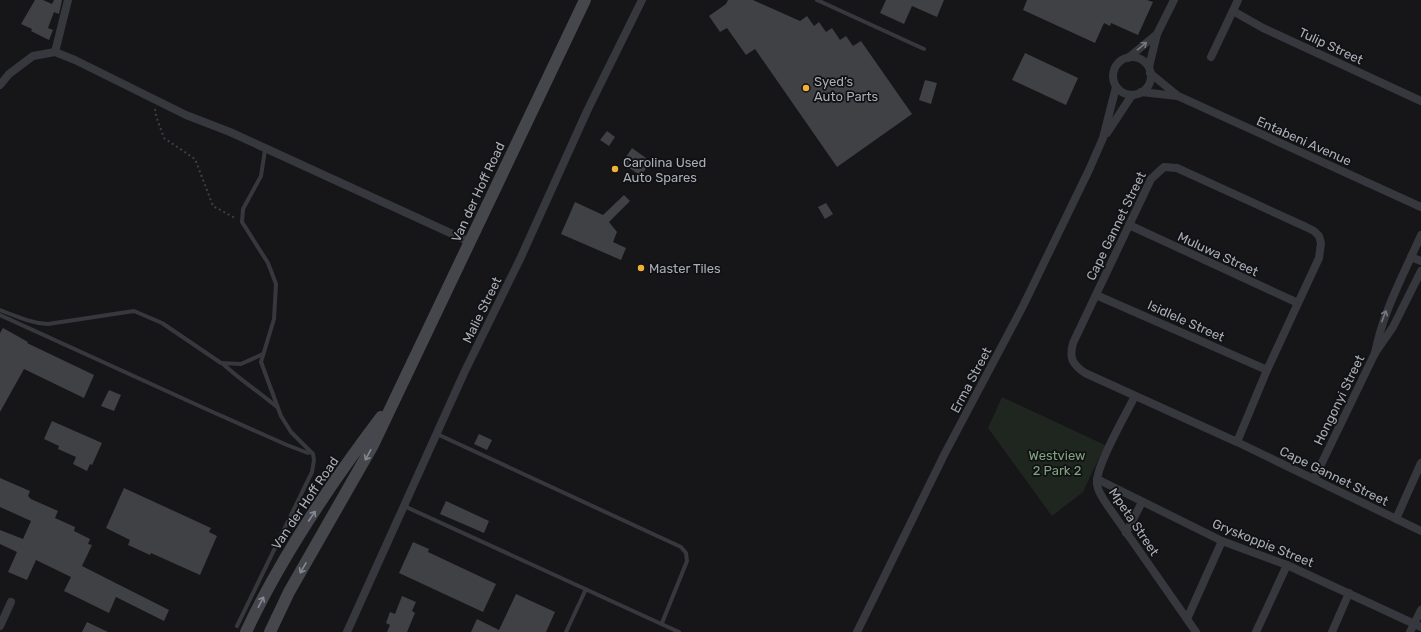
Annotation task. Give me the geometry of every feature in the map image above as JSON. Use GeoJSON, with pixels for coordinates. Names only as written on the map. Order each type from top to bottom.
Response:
{"type":"FeatureCollection","features":[{"type":"Feature","properties":{"kind":"main road","name":"Van der Hoff Road"},"geometry":{"type":"LineString","coordinates":[[270,632],[289,592],[349,490],[398,395],[585,0]]}},
{"type":"Feature","properties":{"kind":"main road","name":"Van der Hoff Road"},"geometry":{"type":"LineString","coordinates":[[244,630],[292,546],[362,443],[398,395]]}},
{"type":"Feature","properties":{"kind":"street"},"geometry":{"type":"LineString","coordinates":[[55,52],[68,0]]}},
{"type":"Feature","properties":{"kind":"street","name":"Malie Street"},"geometry":{"type":"LineString","coordinates":[[347,632],[588,109],[642,0]]}},
{"type":"Feature","properties":{"kind":"street"},"geometry":{"type":"LineString","coordinates":[[1157,34],[1128,58],[1122,60],[1114,69],[1113,82],[1120,92],[1132,95],[1141,92],[1148,86],[1149,70],[1157,34],[1174,0]]}},
{"type":"Feature","properties":{"kind":"street"},"geometry":{"type":"LineString","coordinates":[[1211,57],[1238,0]]}},
{"type":"Feature","properties":{"kind":"street","name":"Tulip Street"},"geometry":{"type":"LineString","coordinates":[[1233,11],[1263,28],[1421,101]]}},
{"type":"Feature","properties":{"kind":"street"},"geometry":{"type":"LineString","coordinates":[[0,84],[9,74],[33,56],[55,52],[186,115],[230,132],[265,150],[470,242]]}},
{"type":"Feature","properties":{"kind":"street"},"geometry":{"type":"LineString","coordinates":[[1128,58],[1140,59],[1149,70]]}},
{"type":"Feature","properties":{"kind":"street","name":"Entabeni Avenue"},"geometry":{"type":"LineString","coordinates":[[1149,70],[1178,96],[1421,207]]}},
{"type":"Feature","properties":{"kind":"street","name":"Erma Street"},"geometry":{"type":"LineString","coordinates":[[1103,138],[1116,87]]}},
{"type":"Feature","properties":{"kind":"street","name":"Entabeni Avenue"},"geometry":{"type":"LineString","coordinates":[[1141,92],[1178,96]]}},
{"type":"Feature","properties":{"kind":"street","name":"Erma Street"},"geometry":{"type":"LineString","coordinates":[[857,632],[944,455],[1023,306],[1103,138],[1132,95]]}},
{"type":"Feature","properties":{"kind":"street","name":"Cape Gannet Street"},"geometry":{"type":"LineString","coordinates":[[1237,442],[1267,370],[1319,258],[1321,249],[1319,236],[1314,231],[1306,227],[1188,173],[1170,166],[1164,167],[1157,171],[1151,179],[1073,343],[1070,357],[1072,363],[1085,373],[1237,442],[1421,531]]}},
{"type":"Feature","properties":{"kind":"street","name":"Muluwa Street"},"geometry":{"type":"LineString","coordinates":[[1129,226],[1298,303]]}},
{"type":"Feature","properties":{"kind":"street","name":"Hongonyi Street"},"geometry":{"type":"LineString","coordinates":[[1374,354],[1381,324],[1421,234]]}},
{"type":"Feature","properties":{"kind":"street"},"geometry":{"type":"LineString","coordinates":[[1411,257],[1421,261]]}},
{"type":"Feature","properties":{"kind":"street","name":"Hongonyi Street"},"geometry":{"type":"LineString","coordinates":[[1314,479],[1374,354],[1393,327],[1421,271]]}},
{"type":"Feature","properties":{"kind":"street"},"geometry":{"type":"LineString","coordinates":[[1399,284],[1412,290]]}},
{"type":"Feature","properties":{"kind":"street","name":"Isidlele Street"},"geometry":{"type":"LineString","coordinates":[[1096,295],[1267,370]]}},
{"type":"Feature","properties":{"kind":"street","name":"Mpeta Street"},"geometry":{"type":"LineString","coordinates":[[1135,396],[1101,464],[1097,479],[1099,491],[1126,533],[1196,632]]}},
{"type":"Feature","properties":{"kind":"street"},"geometry":{"type":"LineString","coordinates":[[1396,519],[1421,463]]}},
{"type":"Feature","properties":{"kind":"street","name":"Gryskoppie Street"},"geometry":{"type":"LineString","coordinates":[[1097,479],[1222,541],[1287,565],[1418,626]]}},
{"type":"Feature","properties":{"kind":"street"},"geometry":{"type":"LineString","coordinates":[[1126,533],[1142,502]]}},
{"type":"Feature","properties":{"kind":"street"},"geometry":{"type":"LineString","coordinates":[[1187,619],[1222,541]]}},
{"type":"Feature","properties":{"kind":"street"},"geometry":{"type":"LineString","coordinates":[[1256,632],[1287,565]]}},
{"type":"Feature","properties":{"kind":"street"},"geometry":{"type":"LineString","coordinates":[[1332,632],[1349,594]]}},
{"type":"Feature","properties":{"kind":"street"},"geometry":{"type":"LineString","coordinates":[[0,626],[11,602]]}},
{"type":"Feature","properties":{"kind":"street"},"geometry":{"type":"LineString","coordinates":[[1410,632],[1418,626],[1421,610]]}},
{"type":"Feature","properties":{"kind":"lane"},"geometry":{"type":"LineString","coordinates":[[817,0],[924,49]]}},
{"type":"Feature","properties":{"kind":"lane"},"geometry":{"type":"LineString","coordinates":[[244,630],[312,472],[314,460],[313,454],[291,432],[277,407],[261,362],[274,319],[276,284],[268,263],[242,222],[243,209],[262,176],[265,150]]}},
{"type":"Feature","properties":{"kind":"lane"},"geometry":{"type":"LineString","coordinates":[[0,310],[23,320],[38,324],[48,324],[134,311],[162,323],[221,363],[235,376],[258,391],[277,407]]}},
{"type":"Feature","properties":{"kind":"lane"},"geometry":{"type":"LineString","coordinates":[[0,315],[287,445],[313,454]]}},
{"type":"Feature","properties":{"kind":"lane"},"geometry":{"type":"LineString","coordinates":[[221,363],[241,364],[263,354]]}},
{"type":"Feature","properties":{"kind":"lane"},"geometry":{"type":"LineString","coordinates":[[437,434],[681,547],[686,553],[687,561],[662,623]]}},
{"type":"Feature","properties":{"kind":"lane"},"geometry":{"type":"LineString","coordinates":[[404,506],[679,632]]}},
{"type":"Feature","properties":{"kind":"lane"},"geometry":{"type":"LineString","coordinates":[[566,632],[586,590]]}},
{"type":"Feature","properties":{"kind":"path"},"geometry":{"type":"LineString","coordinates":[[154,100],[156,116],[164,138],[171,141],[195,159],[213,206],[242,222]]}},
{"type":"Feature","properties":{"kind":"green space","name":"Westview 2 Park 2"},"geometry":{"type":"Polygon","coordinates":[[[1002,397],[1105,445],[1083,492],[1052,516],[988,428],[1002,397]]]}},
{"type":"Feature","properties":{"kind":"building"},"geometry":{"type":"Polygon","coordinates":[[[35,0],[43,0],[52,4],[54,0],[62,0],[59,14],[54,12],[48,28],[53,30],[49,40],[21,24],[35,0]]]}},
{"type":"Feature","properties":{"kind":"building"},"geometry":{"type":"Polygon","coordinates":[[[728,0],[753,0],[800,21],[807,16],[814,26],[819,22],[826,32],[832,28],[840,40],[846,36],[853,46],[861,41],[912,114],[837,167],[755,49],[746,55],[727,28],[720,32],[709,16],[726,4],[728,0]]]}},
{"type":"Feature","properties":{"kind":"building"},"geometry":{"type":"Polygon","coordinates":[[[886,0],[944,0],[937,17],[912,6],[904,24],[880,13],[886,0]]]}},
{"type":"Feature","properties":{"kind":"building"},"geometry":{"type":"Polygon","coordinates":[[[1027,0],[1147,0],[1153,2],[1138,35],[1111,23],[1110,26],[1104,23],[1095,43],[1023,10],[1027,0]]]}},
{"type":"Feature","properties":{"kind":"building"},"geometry":{"type":"Polygon","coordinates":[[[1025,53],[1078,78],[1066,105],[1012,80],[1025,53]]]}},
{"type":"Feature","properties":{"kind":"building"},"geometry":{"type":"Polygon","coordinates":[[[925,80],[937,83],[931,104],[919,100],[925,80]]]}},
{"type":"Feature","properties":{"kind":"building"},"geometry":{"type":"Polygon","coordinates":[[[607,131],[615,137],[609,146],[600,140],[607,131]]]}},
{"type":"Feature","properties":{"kind":"building"},"geometry":{"type":"Polygon","coordinates":[[[632,148],[646,158],[642,164],[647,167],[641,176],[622,163],[632,148]]]}},
{"type":"Feature","properties":{"kind":"building"},"geometry":{"type":"Polygon","coordinates":[[[624,195],[630,201],[609,222],[617,232],[613,242],[626,248],[621,260],[561,234],[575,202],[603,215],[624,195]]]}},
{"type":"Feature","properties":{"kind":"building"},"geometry":{"type":"Polygon","coordinates":[[[826,203],[833,214],[825,219],[818,207],[826,203]]]}},
{"type":"Feature","properties":{"kind":"building"},"geometry":{"type":"Polygon","coordinates":[[[3,328],[28,342],[27,343],[94,375],[84,398],[24,369],[0,412],[0,333],[3,328]]]}},
{"type":"Feature","properties":{"kind":"building"},"geometry":{"type":"Polygon","coordinates":[[[109,390],[121,395],[114,411],[101,406],[109,390]]]}},
{"type":"Feature","properties":{"kind":"building"},"geometry":{"type":"Polygon","coordinates":[[[52,421],[102,443],[92,465],[90,464],[87,471],[73,464],[76,457],[58,449],[59,446],[44,439],[52,421]]]}},
{"type":"Feature","properties":{"kind":"building"},"geometry":{"type":"Polygon","coordinates":[[[479,434],[492,440],[487,450],[474,444],[479,434]]]}},
{"type":"Feature","properties":{"kind":"building"},"geometry":{"type":"Polygon","coordinates":[[[0,478],[30,491],[28,496],[31,499],[58,511],[55,518],[75,527],[74,531],[90,539],[88,544],[92,545],[82,566],[169,610],[164,621],[116,597],[109,613],[64,591],[71,577],[36,560],[27,580],[8,572],[17,552],[0,544],[0,530],[23,539],[31,521],[0,507],[0,478]]]}},
{"type":"Feature","properties":{"kind":"building"},"geometry":{"type":"Polygon","coordinates":[[[124,488],[211,528],[209,532],[217,536],[200,575],[151,553],[150,555],[128,545],[130,540],[106,528],[124,488]]]}},
{"type":"Feature","properties":{"kind":"building"},"geometry":{"type":"Polygon","coordinates":[[[446,501],[489,521],[484,533],[440,514],[446,501]]]}},
{"type":"Feature","properties":{"kind":"building"},"geometry":{"type":"Polygon","coordinates":[[[413,542],[429,549],[428,552],[496,584],[483,612],[399,573],[413,542]]]}},
{"type":"Feature","properties":{"kind":"building"},"geometry":{"type":"Polygon","coordinates":[[[516,594],[555,612],[546,632],[471,632],[477,619],[499,630],[516,594]]]}},
{"type":"Feature","properties":{"kind":"building"},"geometry":{"type":"Polygon","coordinates":[[[402,596],[416,602],[412,611],[415,613],[407,632],[387,632],[390,625],[386,623],[390,612],[395,614],[402,596]]]}},
{"type":"Feature","properties":{"kind":"building"},"geometry":{"type":"Polygon","coordinates":[[[87,622],[108,632],[82,632],[87,622]]]}},
{"type":"Feature","properties":{"kind":"place","name":"Syed’s Auto Parts"},"geometry":{"type":"Point","coordinates":[806,88]}},
{"type":"Feature","properties":{"kind":"place","name":"Carolina Used Auto Spares"},"geometry":{"type":"Point","coordinates":[615,169]}},
{"type":"Feature","properties":{"kind":"place","name":"Master Tiles"},"geometry":{"type":"Point","coordinates":[641,268]}}]}
